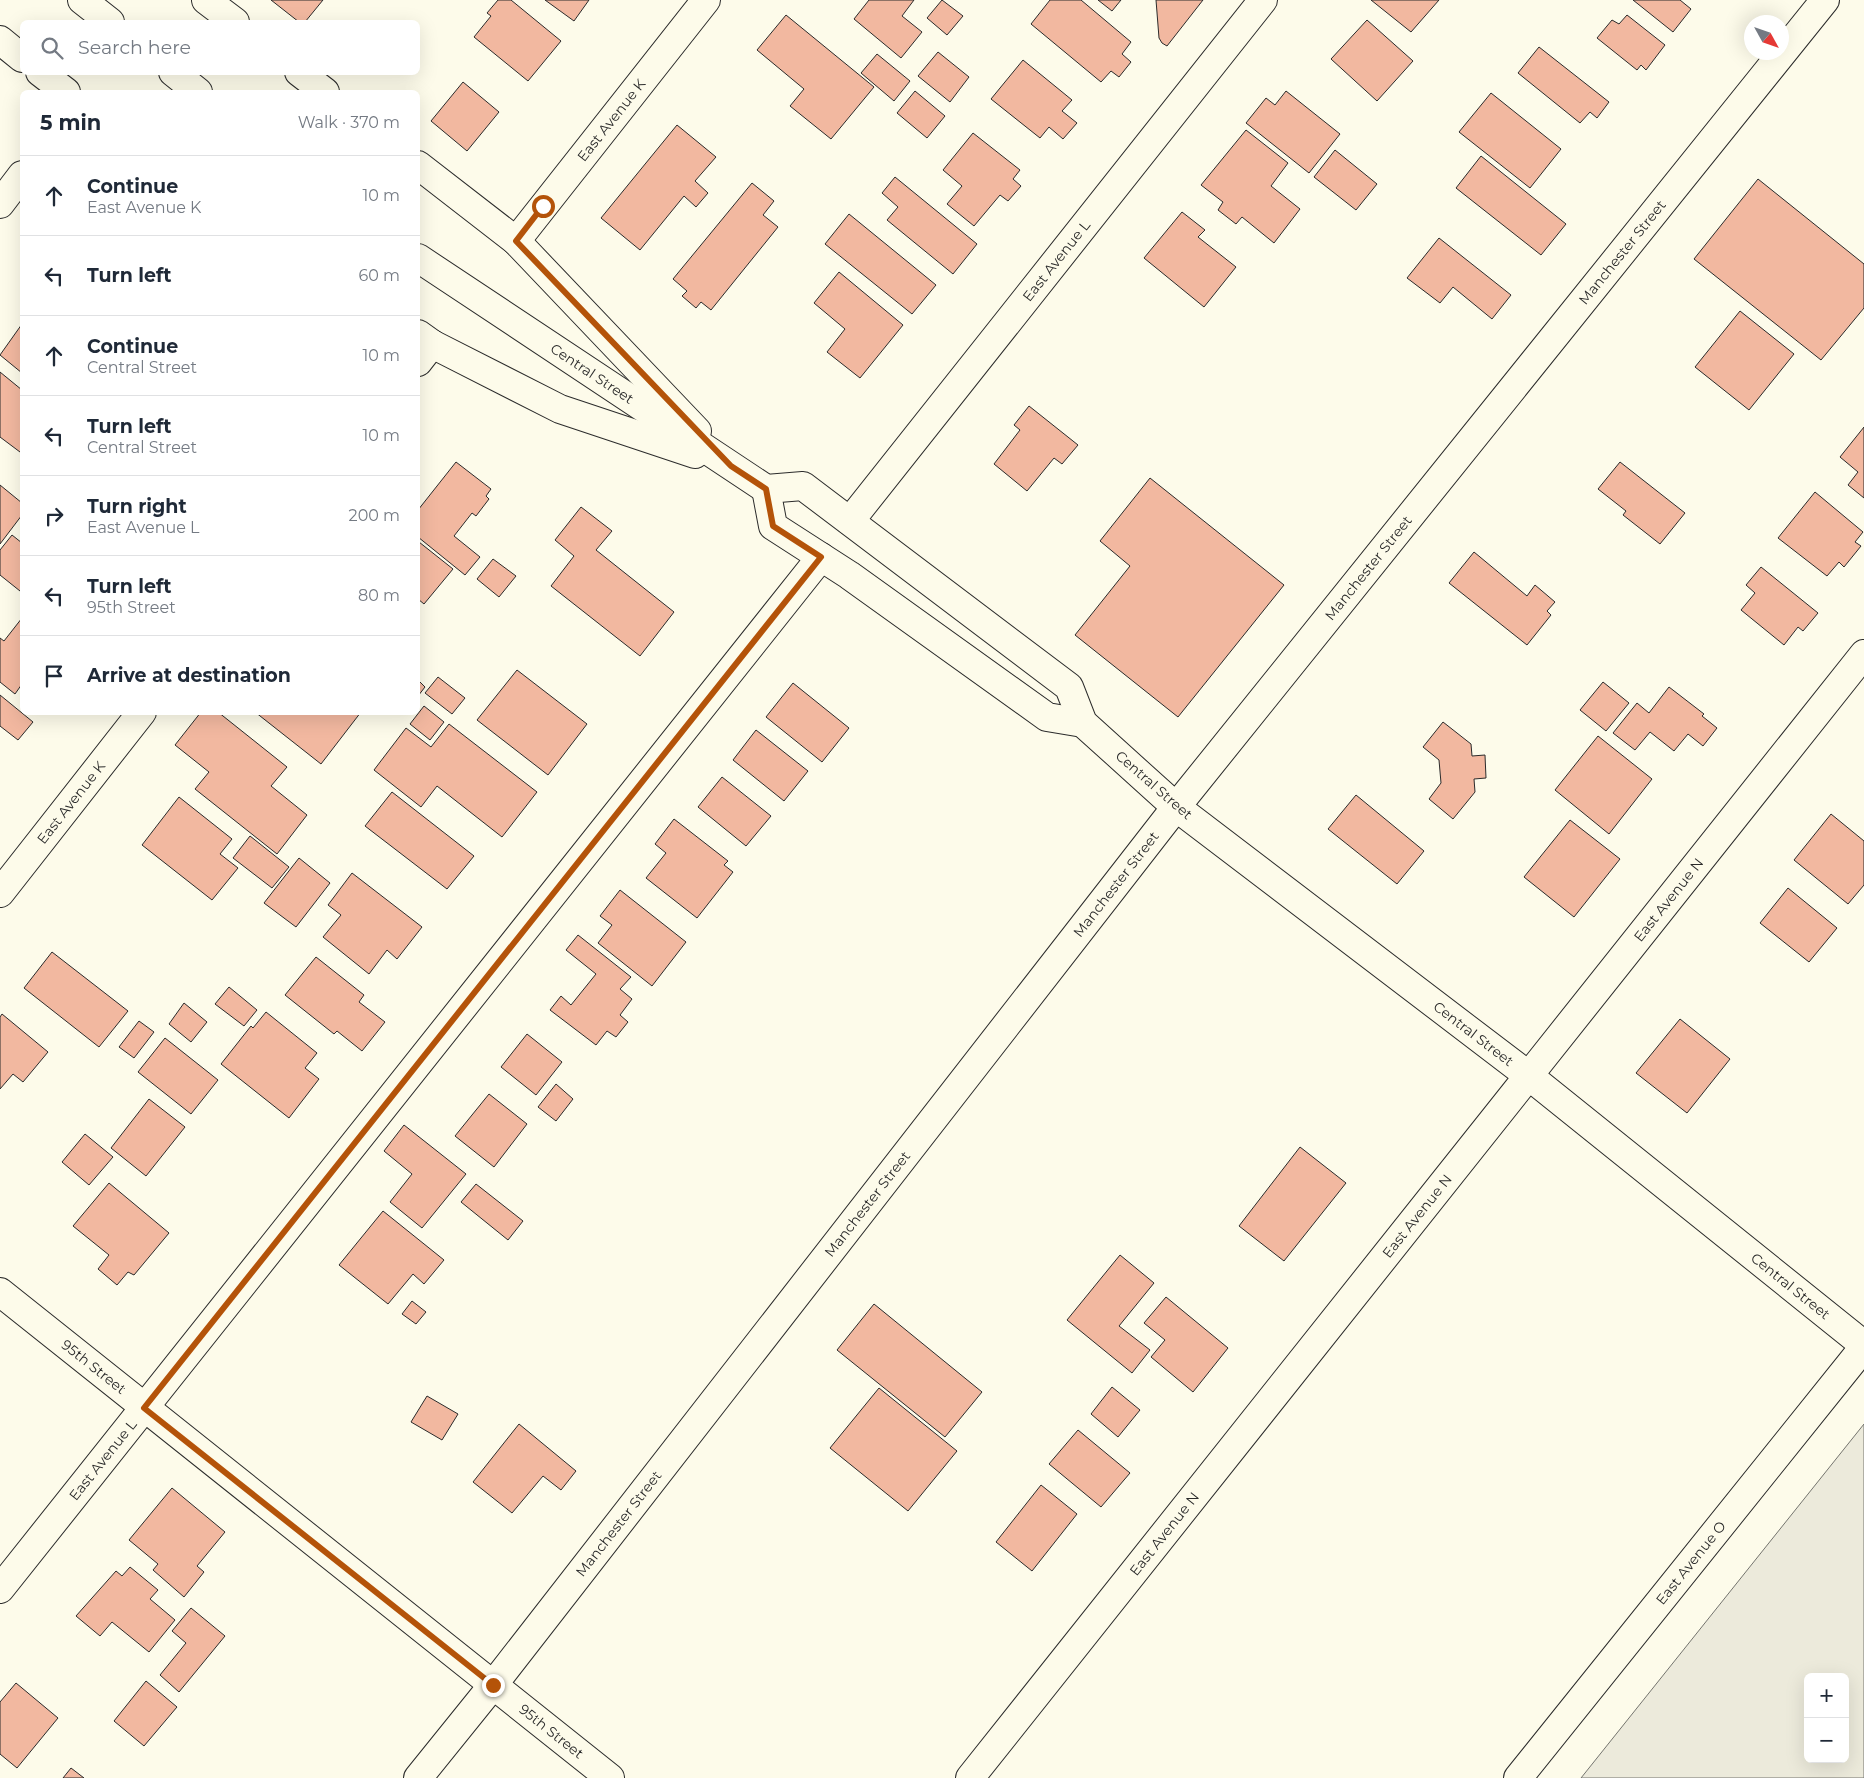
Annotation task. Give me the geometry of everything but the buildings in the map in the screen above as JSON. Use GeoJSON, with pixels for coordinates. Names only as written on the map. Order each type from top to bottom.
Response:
{"type":"FeatureCollection","features":[{"type":"Feature","properties":{"kind":"street"},"geometry":{"type":"LineString","coordinates":[[82,0],[107,20]]}},
{"type":"Feature","properties":{"kind":"street"},"geometry":{"type":"LineString","coordinates":[[206,0],[231,20]]}},
{"type":"Feature","properties":{"kind":"street","name":"East Avenue K"},"geometry":{"type":"LineString","coordinates":[[516,241],[706,0]]}},
{"type":"Feature","properties":{"kind":"street","name":"East Avenue L"},"geometry":{"type":"LineString","coordinates":[[850,521],[1263,0]]}},
{"type":"Feature","properties":{"kind":"street","name":"Manchester Street"},"geometry":{"type":"LineString","coordinates":[[418,1778],[493,1685],[1176,807],[1825,0]]}},
{"type":"Feature","properties":{"kind":"street"},"geometry":{"type":"LineString","coordinates":[[0,40],[20,56]]}},
{"type":"Feature","properties":{"kind":"street"},"geometry":{"type":"LineString","coordinates":[[44,75],[63,90]]}},
{"type":"Feature","properties":{"kind":"street"},"geometry":{"type":"LineString","coordinates":[[177,75],[196,90]]}},
{"type":"Feature","properties":{"kind":"street"},"geometry":{"type":"LineString","coordinates":[[303,75],[322,90]]}},
{"type":"Feature","properties":{"kind":"street"},"geometry":{"type":"LineString","coordinates":[[420,167],[516,241],[731,466]]}},
{"type":"Feature","properties":{"kind":"street"},"geometry":{"type":"LineString","coordinates":[[0,204],[20,178]]}},
{"type":"Feature","properties":{"kind":"street","name":"Central Street"},"geometry":{"type":"LineString","coordinates":[[420,259],[766,489],[803,486],[850,521],[1069,687],[1083,723],[1176,807],[1529,1076],[1864,1346]]}},
{"type":"Feature","properties":{"kind":"street"},"geometry":{"type":"LineString","coordinates":[[422,347],[560,409],[731,466]]}},
{"type":"Feature","properties":{"kind":"street"},"geometry":{"type":"LineString","coordinates":[[766,489],[773,526],[857,580],[1047,717],[1083,723]]}},
{"type":"Feature","properties":{"kind":"street","name":"East Avenue L"},"geometry":{"type":"LineString","coordinates":[[0,1588],[821,557]]}},
{"type":"Feature","properties":{"kind":"street","name":"East Avenue N"},"geometry":{"type":"LineString","coordinates":[[970,1778],[1864,654]]}},
{"type":"Feature","properties":{"kind":"street","name":"East Avenue K"},"geometry":{"type":"LineString","coordinates":[[0,893],[140,715]]}},
{"type":"Feature","properties":{"kind":"street","name":"95th Street"},"geometry":{"type":"LineString","coordinates":[[0,1292],[610,1778]]}},
{"type":"Feature","properties":{"kind":"street","name":"East Avenue O"},"geometry":{"type":"LineString","coordinates":[[1518,1778],[1864,1346]]}},
{"type":"Feature","properties":{"kind":"shaded area"},"geometry":{"type":"Polygon","coordinates":[[[1864,1424],[1864,1778],[1581,1778],[1864,1424]]]}},
{"type":"Feature","properties":{"kind":"route"},"geometry":{"type":"LineString","coordinates":[[493,1685],[144,1408],[821,557],[773,526],[766,489],[731,466],[516,241],[543,206]]}}]}
